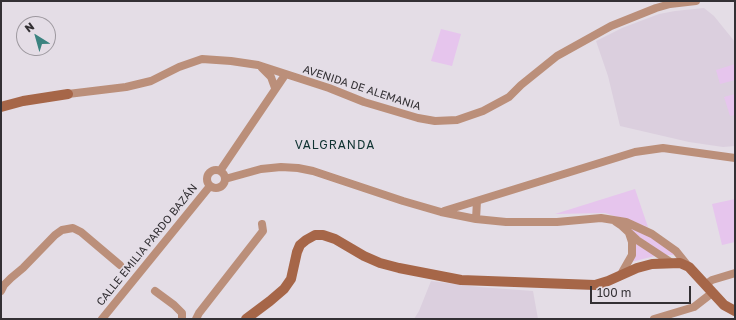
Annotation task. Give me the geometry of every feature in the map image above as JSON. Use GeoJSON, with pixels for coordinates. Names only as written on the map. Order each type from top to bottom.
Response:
{"type":"FeatureCollection","features":[{"type":"Feature","properties":{"kind":"street","name":"AVENIDA DE ALEMANIA"},"geometry":{"type":"LineString","coordinates":[[68,94],[126,87],[151,81],[179,67],[202,59],[258,65],[329,88],[364,102],[418,118],[435,121],[456,120],[483,112],[509,97],[521,85],[557,56],[611,26],[656,8],[670,4],[696,1]]}},
{"type":"Feature","properties":{"kind":"street"},"geometry":{"type":"LineString","coordinates":[[258,65],[271,77],[275,88]]}},
{"type":"Feature","properties":{"kind":"street"},"geometry":{"type":"LineString","coordinates":[[220,171],[285,75]]}},
{"type":"Feature","properties":{"kind":"street"},"geometry":{"type":"LineString","coordinates":[[1,107],[23,101],[68,94]]}},
{"type":"Feature","properties":{"kind":"street"},"geometry":{"type":"LineString","coordinates":[[441,212],[635,152],[663,148],[735,158]]}},
{"type":"Feature","properties":{"kind":"street"},"geometry":{"type":"LineString","coordinates":[[225,179],[261,169],[281,167],[298,168],[313,171],[441,212],[476,219],[506,222],[557,222],[601,218],[626,222],[652,234],[676,251],[712,293],[724,305],[735,311]]}},
{"type":"Feature","properties":{"kind":"street"},"geometry":{"type":"LineString","coordinates":[[214,170],[220,171],[224,175],[225,179],[224,184],[218,188],[213,188],[207,182],[208,175],[214,170]]}},
{"type":"Feature","properties":{"kind":"street","name":"CALLE EMILIA PARDO BAZÁN"},"geometry":{"type":"LineString","coordinates":[[102,319],[210,186]]}},
{"type":"Feature","properties":{"kind":"street"},"geometry":{"type":"LineString","coordinates":[[476,219],[477,200]]}},
{"type":"Feature","properties":{"kind":"street"},"geometry":{"type":"LineString","coordinates":[[613,221],[650,249],[672,263]]}},
{"type":"Feature","properties":{"kind":"street"},"geometry":{"type":"LineString","coordinates":[[196,319],[263,231],[262,224]]}},
{"type":"Feature","properties":{"kind":"street"},"geometry":{"type":"LineString","coordinates":[[1,291],[4,285],[24,268],[55,235],[62,230],[73,228],[82,232],[120,265]]}},
{"type":"Feature","properties":{"kind":"street"},"geometry":{"type":"LineString","coordinates":[[620,276],[632,255],[632,242],[628,232]]}},
{"type":"Feature","properties":{"kind":"street"},"geometry":{"type":"LineString","coordinates":[[246,319],[284,289],[291,279],[300,245],[315,235],[330,236],[364,256],[380,263],[461,280],[595,285],[637,268],[652,264],[672,263],[689,267]]}},
{"type":"Feature","properties":{"kind":"street"},"geometry":{"type":"LineString","coordinates":[[705,285],[712,280],[735,273]]}},
{"type":"Feature","properties":{"kind":"street"},"geometry":{"type":"LineString","coordinates":[[155,291],[174,304],[182,313],[182,319]]}},
{"type":"Feature","properties":{"kind":"street"},"geometry":{"type":"LineString","coordinates":[[654,319],[694,307],[712,293]]}},
{"type":"Feature","properties":{"kind":"shaded area"},"geometry":{"type":"Polygon","coordinates":[[[704,8],[714,16],[735,42],[735,146],[723,147],[689,142],[620,126],[608,76],[596,41],[622,28],[659,14],[704,8]]]}},
{"type":"Feature","properties":{"kind":"shaded area"},"geometry":{"type":"Polygon","coordinates":[[[441,29],[461,34],[452,66],[431,61],[441,29]]]}},
{"type":"Feature","properties":{"kind":"shaded area"},"geometry":{"type":"Polygon","coordinates":[[[735,64],[735,80],[720,84],[716,70],[735,64]]]}},
{"type":"Feature","properties":{"kind":"shaded area"},"geometry":{"type":"Polygon","coordinates":[[[735,94],[735,115],[730,116],[724,97],[735,94]]]}},
{"type":"Feature","properties":{"kind":"shaded area"},"geometry":{"type":"Polygon","coordinates":[[[635,189],[648,227],[605,213],[555,214],[635,189]]]}},
{"type":"Feature","properties":{"kind":"shaded area"},"geometry":{"type":"Polygon","coordinates":[[[735,199],[735,242],[722,245],[712,204],[735,199]]]}},
{"type":"Feature","properties":{"kind":"shaded area"},"geometry":{"type":"Polygon","coordinates":[[[621,223],[651,237],[676,255],[663,255],[621,223]]]}},
{"type":"Feature","properties":{"kind":"shaded area"},"geometry":{"type":"Polygon","coordinates":[[[634,241],[655,256],[631,262],[634,241]]]}},
{"type":"Feature","properties":{"kind":"shaded area"},"geometry":{"type":"Polygon","coordinates":[[[431,281],[479,287],[533,291],[538,319],[414,319],[419,311],[431,281]]]}},
{"type":"Feature","properties":{"kind":"district","name":"VALGRANDA"},"geometry":{"type":"Point","coordinates":[335,145]}}]}
